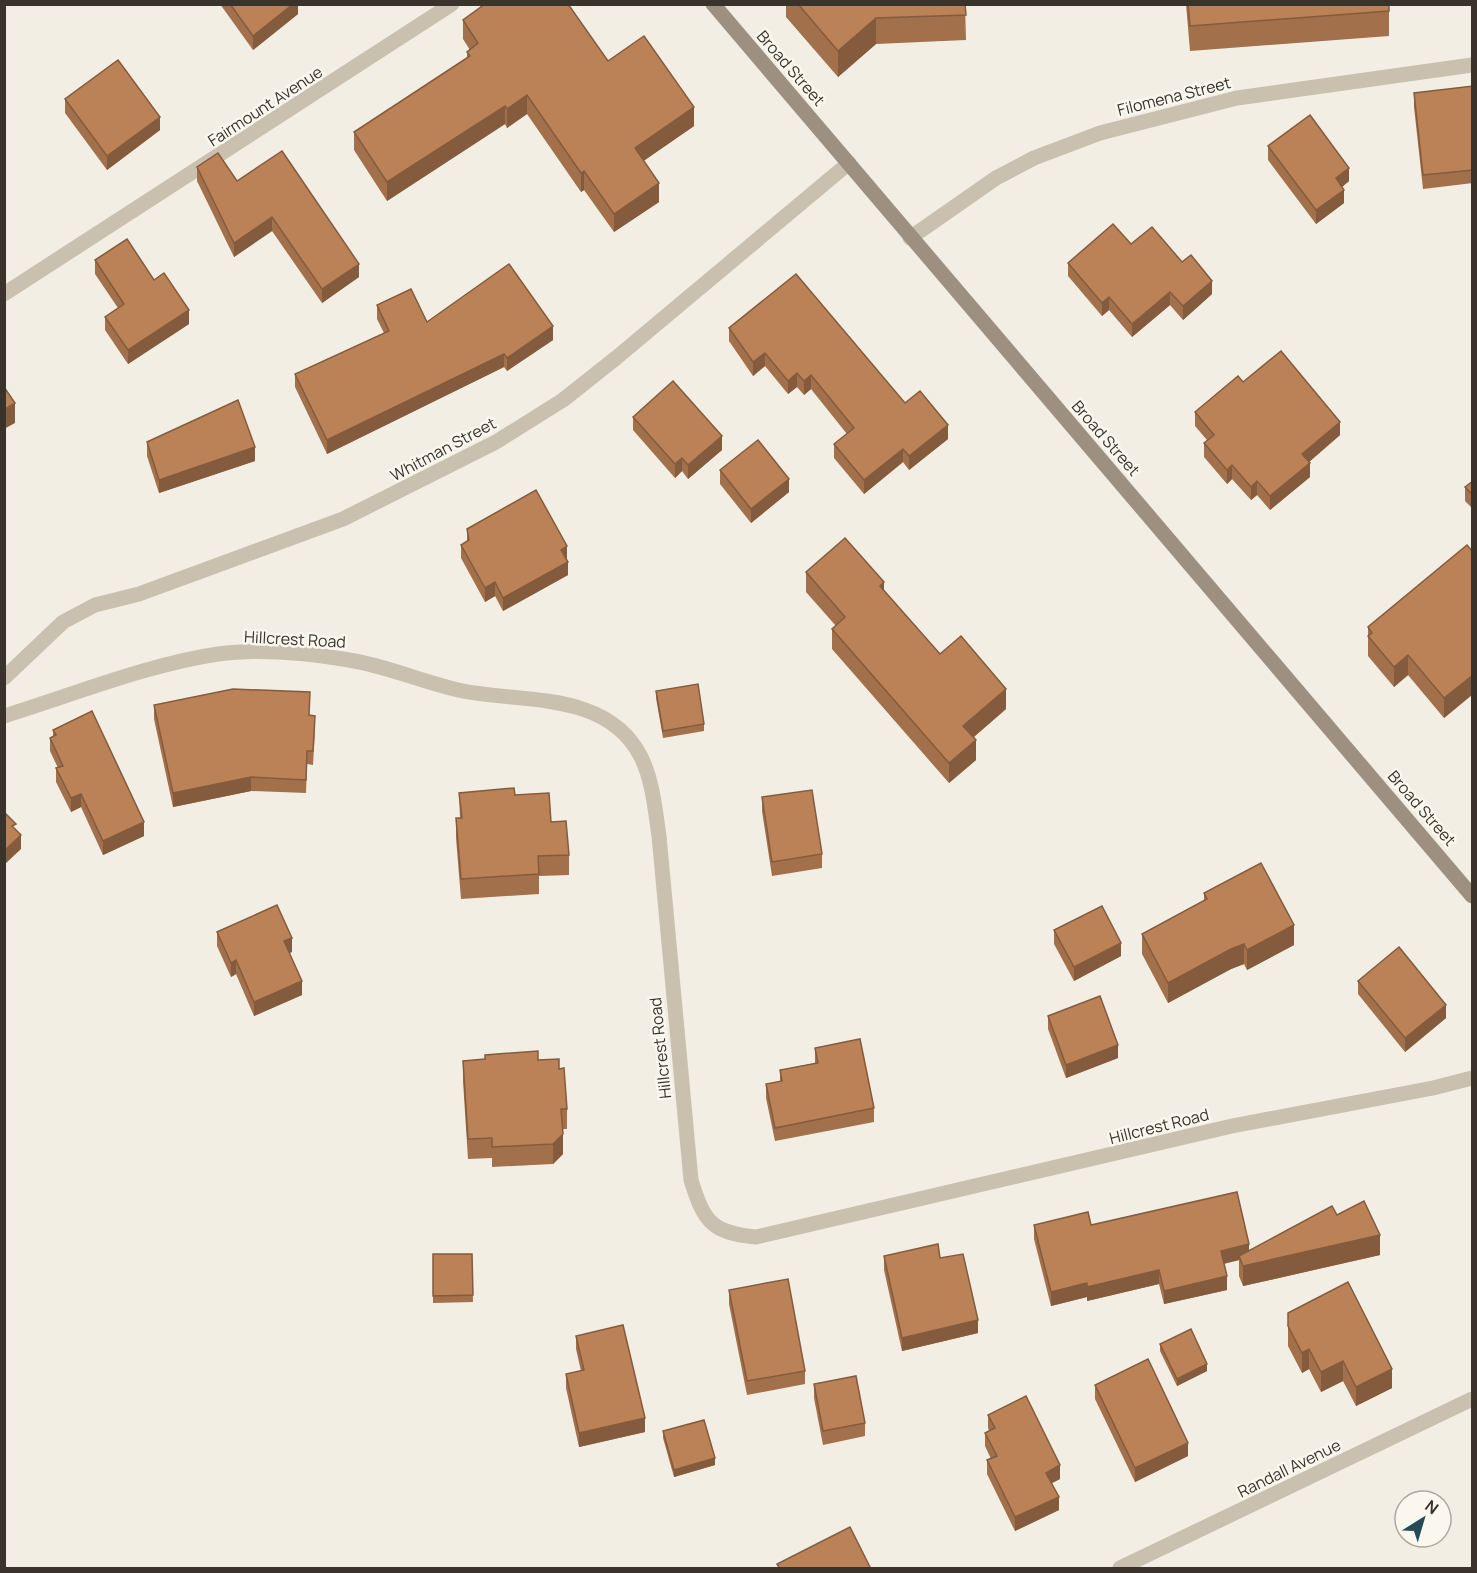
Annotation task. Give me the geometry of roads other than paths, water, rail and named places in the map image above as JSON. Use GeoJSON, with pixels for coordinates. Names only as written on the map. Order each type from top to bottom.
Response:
{"type":"FeatureCollection","features":[{"type":"Feature","properties":{"kind":"main road","name":"Broad Street"},"geometry":{"type":"LineString","coordinates":[[713,4],[910,238],[1473,896]]}},
{"type":"Feature","properties":{"kind":"street","name":"Fairmount Avenue"},"geometry":{"type":"LineString","coordinates":[[4,294],[452,4]]}},
{"type":"Feature","properties":{"kind":"street","name":"Filomena Street"},"geometry":{"type":"LineString","coordinates":[[910,238],[996,178],[1034,158],[1100,134],[1237,98],[1473,65]]}},
{"type":"Feature","properties":{"kind":"street","name":"Whitman Street"},"geometry":{"type":"LineString","coordinates":[[4,678],[63,622],[95,605],[139,594],[343,519],[496,442],[563,400],[849,163]]}},
{"type":"Feature","properties":{"kind":"street","name":"Hillcrest Road"},"geometry":{"type":"LineString","coordinates":[[4,716],[166,666],[218,654],[257,652],[351,660],[433,685],[478,694],[561,703],[584,708],[610,720],[627,736],[641,757],[651,784],[659,837],[691,1180],[703,1213],[728,1234],[756,1237],[1232,1126],[1433,1089],[1473,1078]]}},
{"type":"Feature","properties":{"kind":"street","name":"Randall Avenue"},"geometry":{"type":"LineString","coordinates":[[1120,1569],[1473,1399]]}}]}
